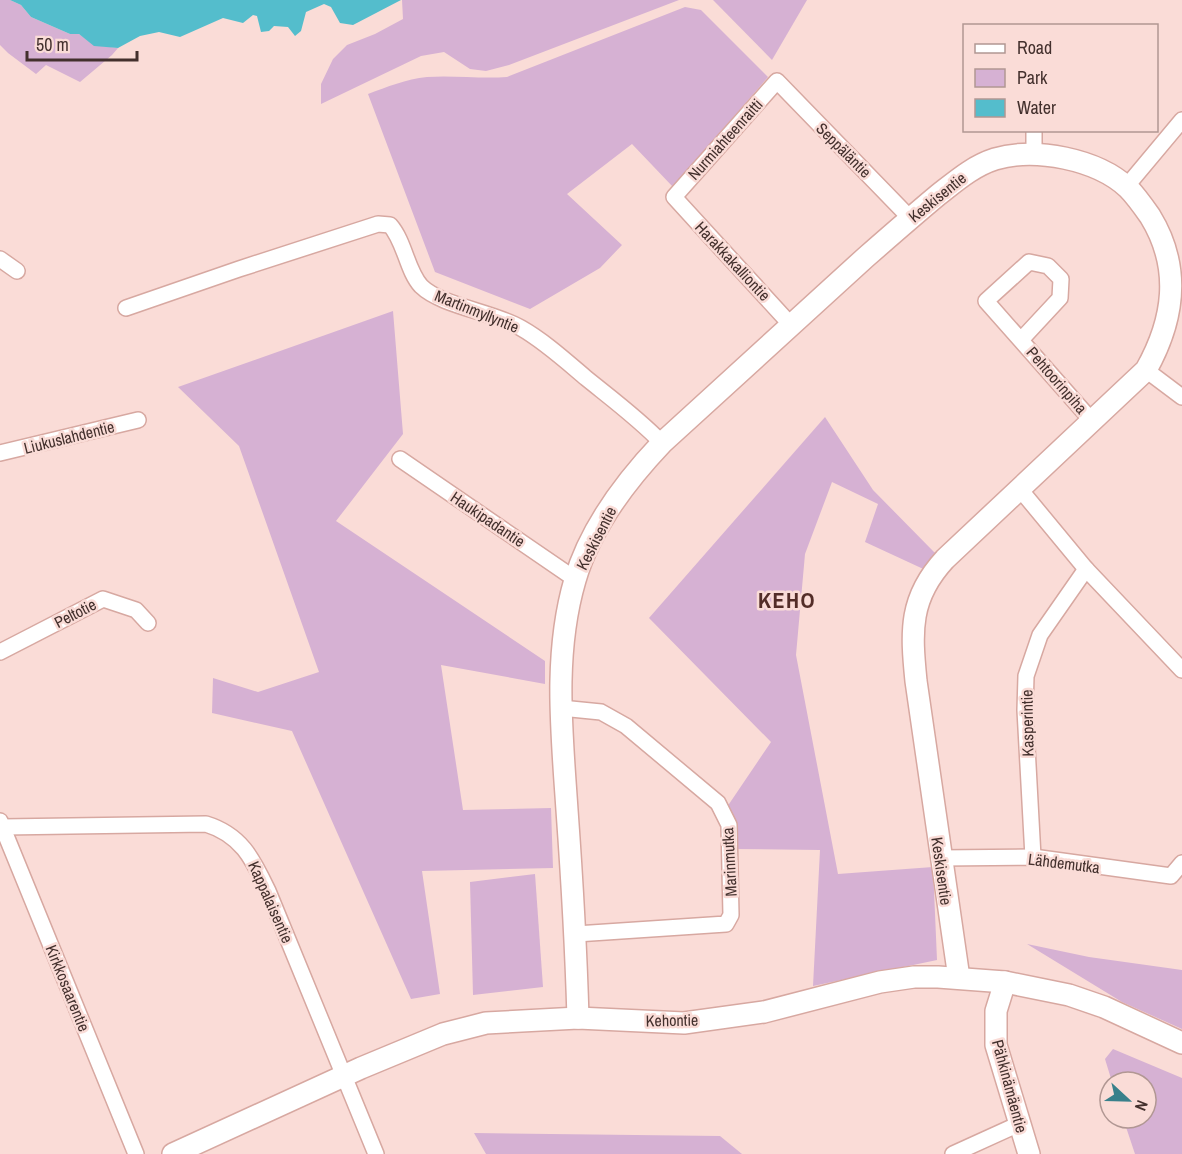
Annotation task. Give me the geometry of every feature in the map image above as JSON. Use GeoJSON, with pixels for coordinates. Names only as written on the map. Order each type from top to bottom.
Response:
{"type":"FeatureCollection","features":[{"type":"Feature","properties":{"kind":"street","name":"Nurmiahteenraitti"},"geometry":{"type":"LineString","coordinates":[[674,197],[777,81]]}},
{"type":"Feature","properties":{"kind":"street","name":"Seppäläntie"},"geometry":{"type":"LineString","coordinates":[[777,81],[910,218]]}},
{"type":"Feature","properties":{"kind":"street"},"geometry":{"type":"LineString","coordinates":[[1126,187],[1182,120]]}},
{"type":"Feature","properties":{"kind":"street"},"geometry":{"type":"LineString","coordinates":[[1034,132],[1034,153]]}},
{"type":"Feature","properties":{"kind":"street","name":"Keskisentie"},"geometry":{"type":"LineString","coordinates":[[578,1018],[576,934],[561,708],[566,618],[575,579],[587,551],[617,497],[662,443],[910,218],[969,171],[996,159],[1034,153],[1063,158],[1092,168],[1126,187],[1142,203],[1176,260],[1170,307],[1158,349],[1146,370],[932,573],[922,592],[913,623],[912,642],[940,858],[959,978]]}},
{"type":"Feature","properties":{"kind":"street","name":"Harakkakalliontie"},"geometry":{"type":"LineString","coordinates":[[674,197],[791,325]]}},
{"type":"Feature","properties":{"kind":"street","name":"Martinmyllyntie"},"geometry":{"type":"LineString","coordinates":[[126,308],[378,224],[390,225],[399,235],[416,279],[421,286],[454,303],[498,317],[522,328],[621,405],[662,443]]}},
{"type":"Feature","properties":{"kind":"street"},"geometry":{"type":"LineString","coordinates":[[0,259],[17,271]]}},
{"type":"Feature","properties":{"kind":"street","name":"Pehtoorinpiha"},"geometry":{"type":"LineString","coordinates":[[1021,339],[1060,298],[1061,279],[1048,266],[1029,262],[986,301],[1092,421]]}},
{"type":"Feature","properties":{"kind":"street"},"geometry":{"type":"LineString","coordinates":[[1146,370],[1182,396]]}},
{"type":"Feature","properties":{"kind":"street","name":"Liukuslahdentie"},"geometry":{"type":"LineString","coordinates":[[0,453],[138,420]]}},
{"type":"Feature","properties":{"kind":"street","name":"Haukipadantie"},"geometry":{"type":"LineString","coordinates":[[400,459],[575,579]]}},
{"type":"Feature","properties":{"kind":"street"},"geometry":{"type":"LineString","coordinates":[[1019,488],[1086,569],[1182,670]]}},
{"type":"Feature","properties":{"kind":"street","name":"Kasperintie"},"geometry":{"type":"LineString","coordinates":[[1033,858],[1025,710],[1026,676],[1040,635],[1086,569]]}},
{"type":"Feature","properties":{"kind":"street","name":"Peltotie"},"geometry":{"type":"LineString","coordinates":[[0,652],[103,599],[136,609],[148,623]]}},
{"type":"Feature","properties":{"kind":"street","name":"Marinmutka"},"geometry":{"type":"LineString","coordinates":[[561,708],[601,712],[626,726],[718,803],[729,825],[731,915],[726,924],[576,934]]}},
{"type":"Feature","properties":{"kind":"street","name":"Kappalaisentie"},"geometry":{"type":"LineString","coordinates":[[1,824],[206,824],[220,828],[232,836],[251,856],[268,891],[376,1154]]}},
{"type":"Feature","properties":{"kind":"street","name":"Kirkkosaarentie"},"geometry":{"type":"LineString","coordinates":[[1,824],[136,1154]]}},
{"type":"Feature","properties":{"kind":"street","name":"Lähdemutka"},"geometry":{"type":"LineString","coordinates":[[940,858],[1033,858],[1171,876],[1182,863]]}},
{"type":"Feature","properties":{"kind":"street","name":"Kehontie"},"geometry":{"type":"LineString","coordinates":[[173,1154],[344,1076],[443,1034],[486,1023],[578,1018],[684,1023],[764,1012],[880,982],[914,976],[1005,982],[1044,989],[1082,999],[1135,1020],[1182,1043]]}},
{"type":"Feature","properties":{"kind":"street","name":"Pähkinämäentie"},"geometry":{"type":"LineString","coordinates":[[1005,982],[996,1011],[996,1045],[1029,1154]]}},
{"type":"Feature","properties":{"kind":"street"},"geometry":{"type":"LineString","coordinates":[[953,1154],[1019,1124]]}},
{"type":"Feature","properties":{"kind":"green space"},"geometry":{"type":"Polygon","coordinates":[[[0,0],[10,0],[21,5],[31,17],[70,34],[79,34],[94,45],[118,48],[80,82],[46,65],[36,74],[0,45],[0,0]]]}},
{"type":"Feature","properties":{"kind":"green space"},"geometry":{"type":"Polygon","coordinates":[[[402,0],[679,0],[509,65],[486,71],[470,69],[444,52],[421,56],[321,104],[321,84],[333,59],[347,45],[375,34],[403,19],[402,0]]]}},
{"type":"Feature","properties":{"kind":"green space"},"geometry":{"type":"Polygon","coordinates":[[[713,0],[807,0],[772,60],[713,0]]]}},
{"type":"Feature","properties":{"kind":"green space"},"geometry":{"type":"Polygon","coordinates":[[[685,7],[701,10],[768,77],[673,187],[632,144],[567,194],[622,245],[600,268],[530,309],[435,272],[368,94],[404,81],[427,77],[507,77],[685,7]]]}},
{"type":"Feature","properties":{"kind":"green space"},"geometry":{"type":"Polygon","coordinates":[[[393,311],[403,434],[336,521],[545,661],[545,684],[441,665],[463,810],[551,808],[553,868],[422,871],[440,994],[411,999],[292,731],[212,713],[213,678],[258,692],[319,672],[239,446],[178,387],[393,311]]]}},
{"type":"Feature","properties":{"kind":"green space"},"geometry":{"type":"Polygon","coordinates":[[[825,417],[873,490],[934,552],[945,559],[932,573],[865,542],[878,504],[832,482],[805,554],[796,655],[838,874],[933,867],[937,960],[813,986],[820,850],[734,849],[727,807],[771,742],[649,618],[825,417]]]}},
{"type":"Feature","properties":{"kind":"green space"},"geometry":{"type":"Polygon","coordinates":[[[535,874],[543,987],[473,995],[470,882],[535,874]]]}},
{"type":"Feature","properties":{"kind":"green space"},"geometry":{"type":"Polygon","coordinates":[[[1027,944],[1089,957],[1182,970],[1182,1029],[1122,1002],[1027,944]]]}},
{"type":"Feature","properties":{"kind":"green space"},"geometry":{"type":"Polygon","coordinates":[[[1113,1049],[1182,1078],[1182,1154],[1135,1154],[1127,1130],[1158,1130],[1158,1070],[1108,1070],[1105,1059],[1113,1049]]]}},
{"type":"Feature","properties":{"kind":"green space"},"geometry":{"type":"Polygon","coordinates":[[[474,1133],[720,1136],[742,1154],[486,1154],[474,1133]]]}},
{"type":"Feature","properties":{"kind":"water"},"geometry":{"type":"Polygon","coordinates":[[[10,0],[401,0],[353,25],[340,23],[331,7],[324,4],[306,12],[301,31],[295,36],[288,27],[274,26],[269,31],[261,32],[257,16],[253,15],[243,23],[223,18],[180,37],[159,32],[140,36],[118,48],[94,46],[79,34],[70,34],[31,17],[21,5],[10,0]]]}},
{"type":"Feature","properties":{"kind":"district","name":"KEHO"},"geometry":{"type":"Point","coordinates":[787,600]}}]}
